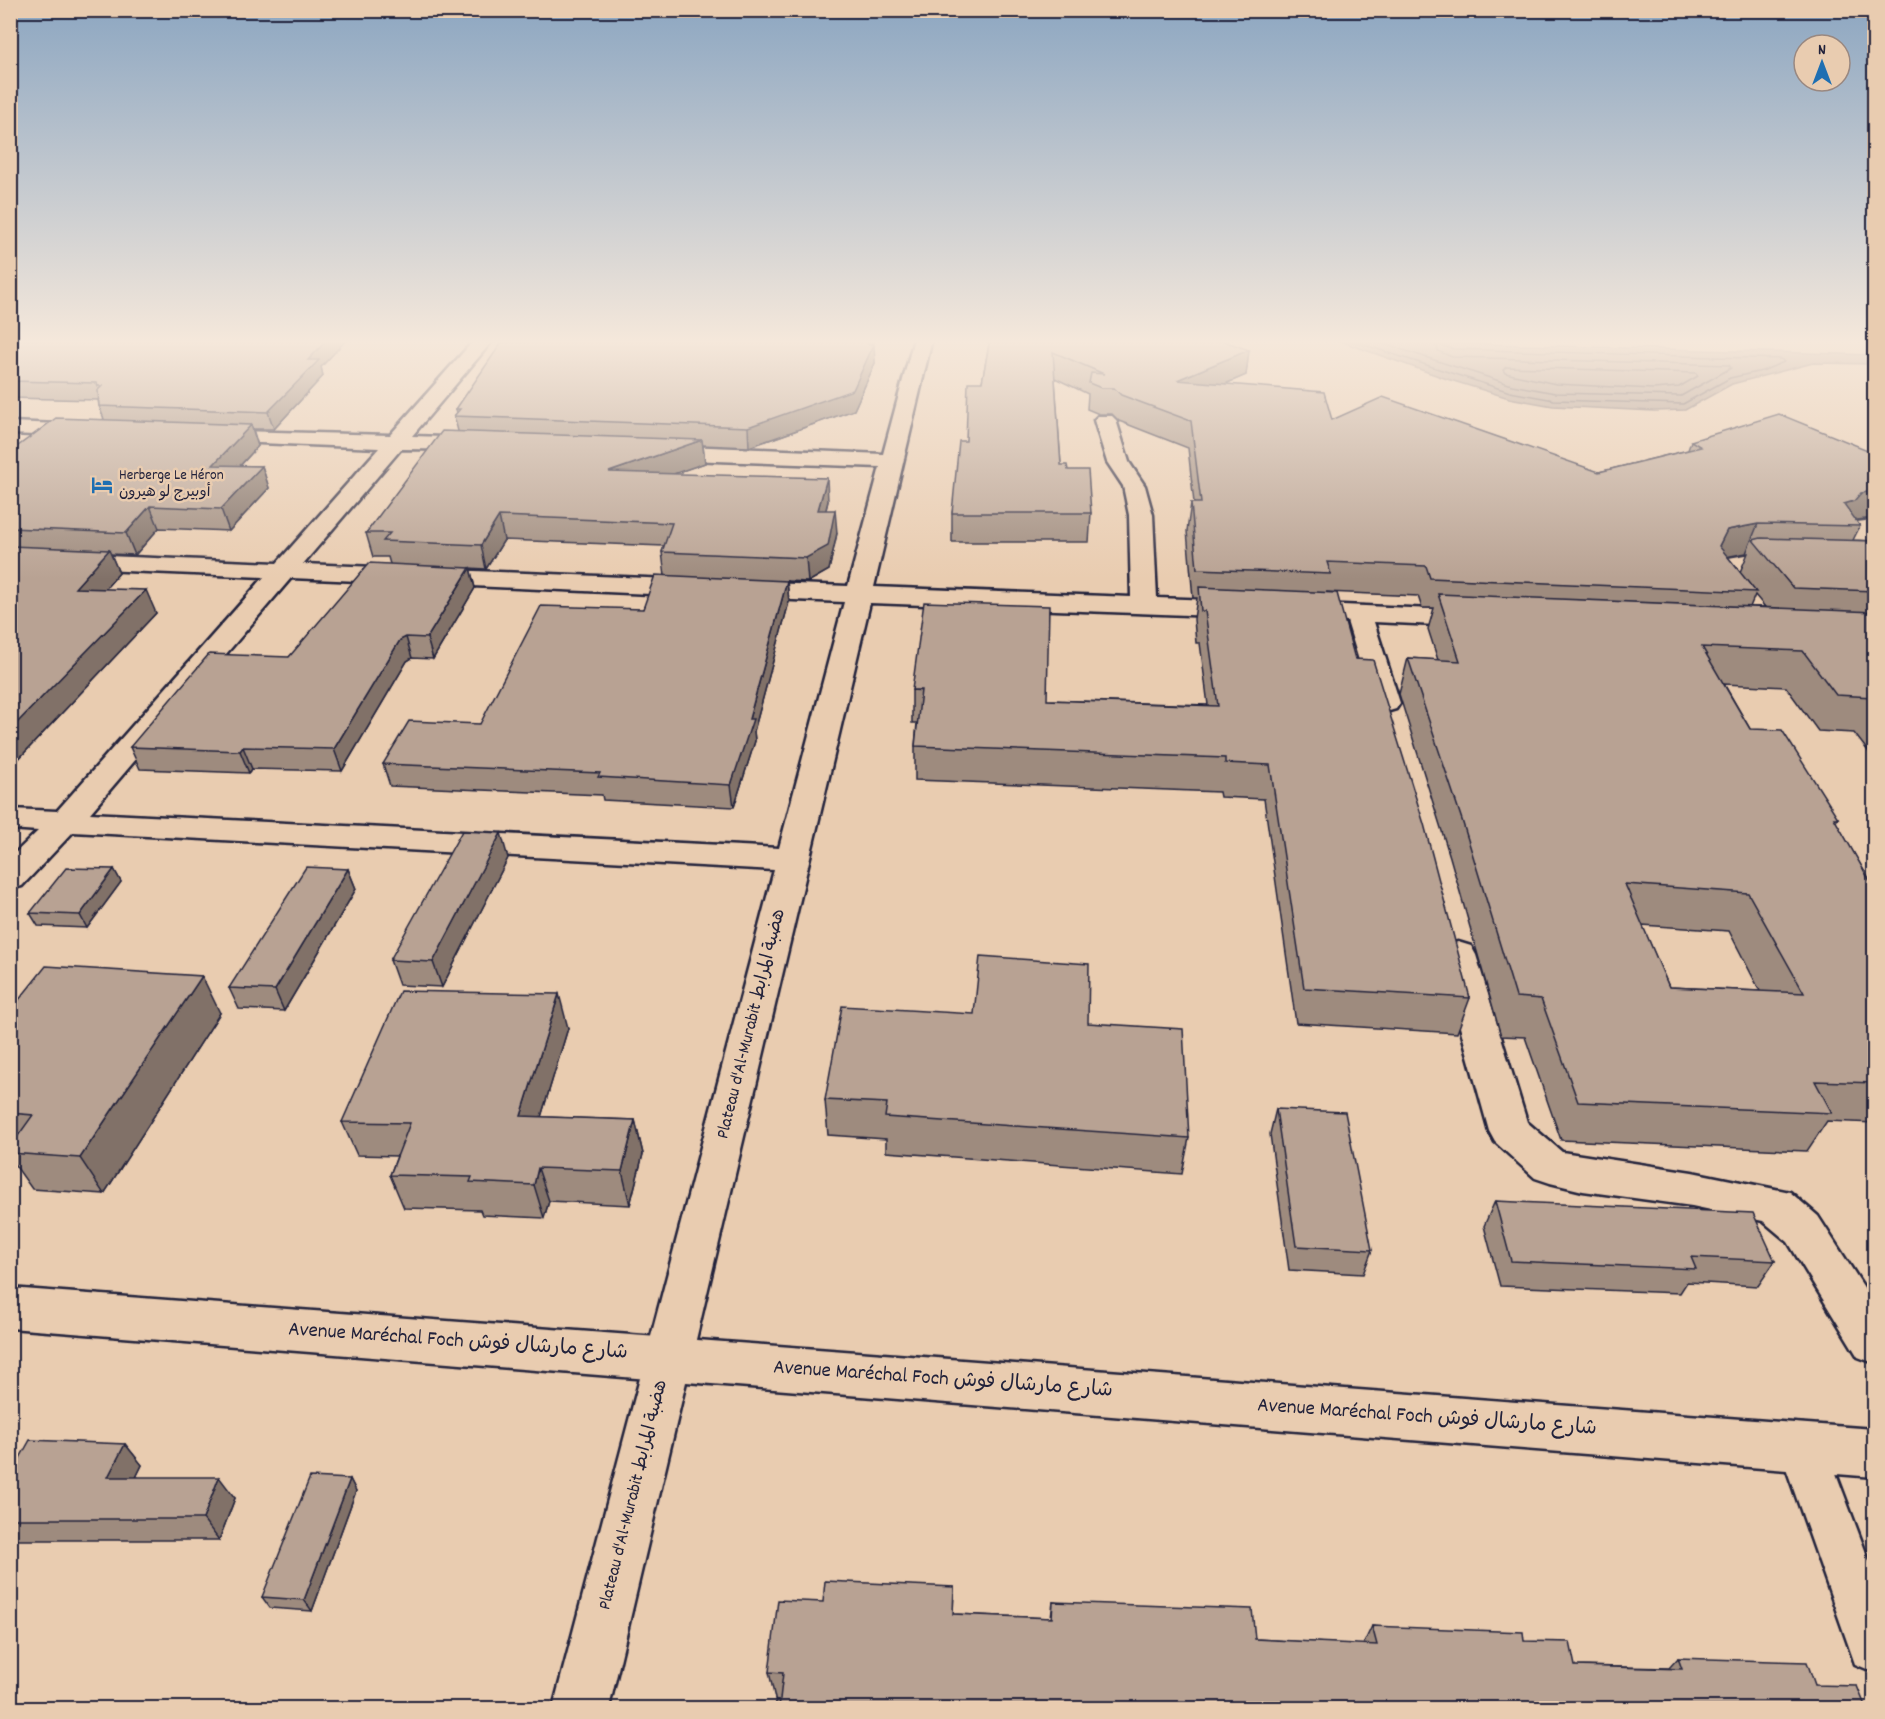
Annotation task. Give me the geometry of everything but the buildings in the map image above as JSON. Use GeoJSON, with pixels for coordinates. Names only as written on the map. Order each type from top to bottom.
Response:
{"type":"FeatureCollection","features":[{"type":"Feature","properties":{"kind":"street"},"geometry":{"type":"LineString","coordinates":[[10,878],[67,820],[415,419]]}},
{"type":"Feature","properties":{"kind":"street","name":"Plateau d'Al-Murabit هضبة المرابط"},"geometry":{"type":"LineString","coordinates":[[580,1708],[903,419]]}},
{"type":"Feature","properties":{"kind":"street"},"geometry":{"type":"LineString","coordinates":[[1105,420],[1118,462],[1134,486],[1141,515],[1144,604]]}},
{"type":"Feature","properties":{"kind":"street"},"geometry":{"type":"LineString","coordinates":[[10,428],[104,432]]}},
{"type":"Feature","properties":{"kind":"street"},"geometry":{"type":"LineString","coordinates":[[186,434],[502,446]]}},
{"type":"Feature","properties":{"kind":"street"},"geometry":{"type":"LineString","coordinates":[[644,451],[892,461]]}},
{"type":"Feature","properties":{"kind":"street"},"geometry":{"type":"LineString","coordinates":[[1875,528],[1856,528],[1854,533],[1875,558]]}},
{"type":"Feature","properties":{"kind":"street"},"geometry":{"type":"LineString","coordinates":[[10,559],[1500,620]]}},
{"type":"Feature","properties":{"kind":"street"},"geometry":{"type":"LineString","coordinates":[[1755,615],[1722,574],[1726,565],[1746,562],[1875,566]]}},
{"type":"Feature","properties":{"kind":"street"},"geometry":{"type":"LineString","coordinates":[[1358,614],[1395,736]]}},
{"type":"Feature","properties":{"kind":"street"},"geometry":{"type":"LineString","coordinates":[[10,819],[67,820],[793,860]]}},
{"type":"Feature","properties":{"kind":"street"},"geometry":{"type":"LineString","coordinates":[[1450,926],[1477,1028],[1509,1131],[1551,1166],[1583,1174],[1692,1189],[1775,1204],[1803,1230],[1875,1342]]}},
{"type":"Feature","properties":{"kind":"street","name":"Avenue Maréchal Foch شارع مارشال فوش"},"geometry":{"type":"LineString","coordinates":[[10,1308],[1875,1453]]}},
{"type":"Feature","properties":{"kind":"street"},"geometry":{"type":"LineString","coordinates":[[1803,1448],[1875,1645]]}},
{"type":"Feature","properties":{"kind":"place","name":"Herberge Le Héron أوبيرج لو هيرون"},"geometry":{"type":"Point","coordinates":[102,485]}}]}
